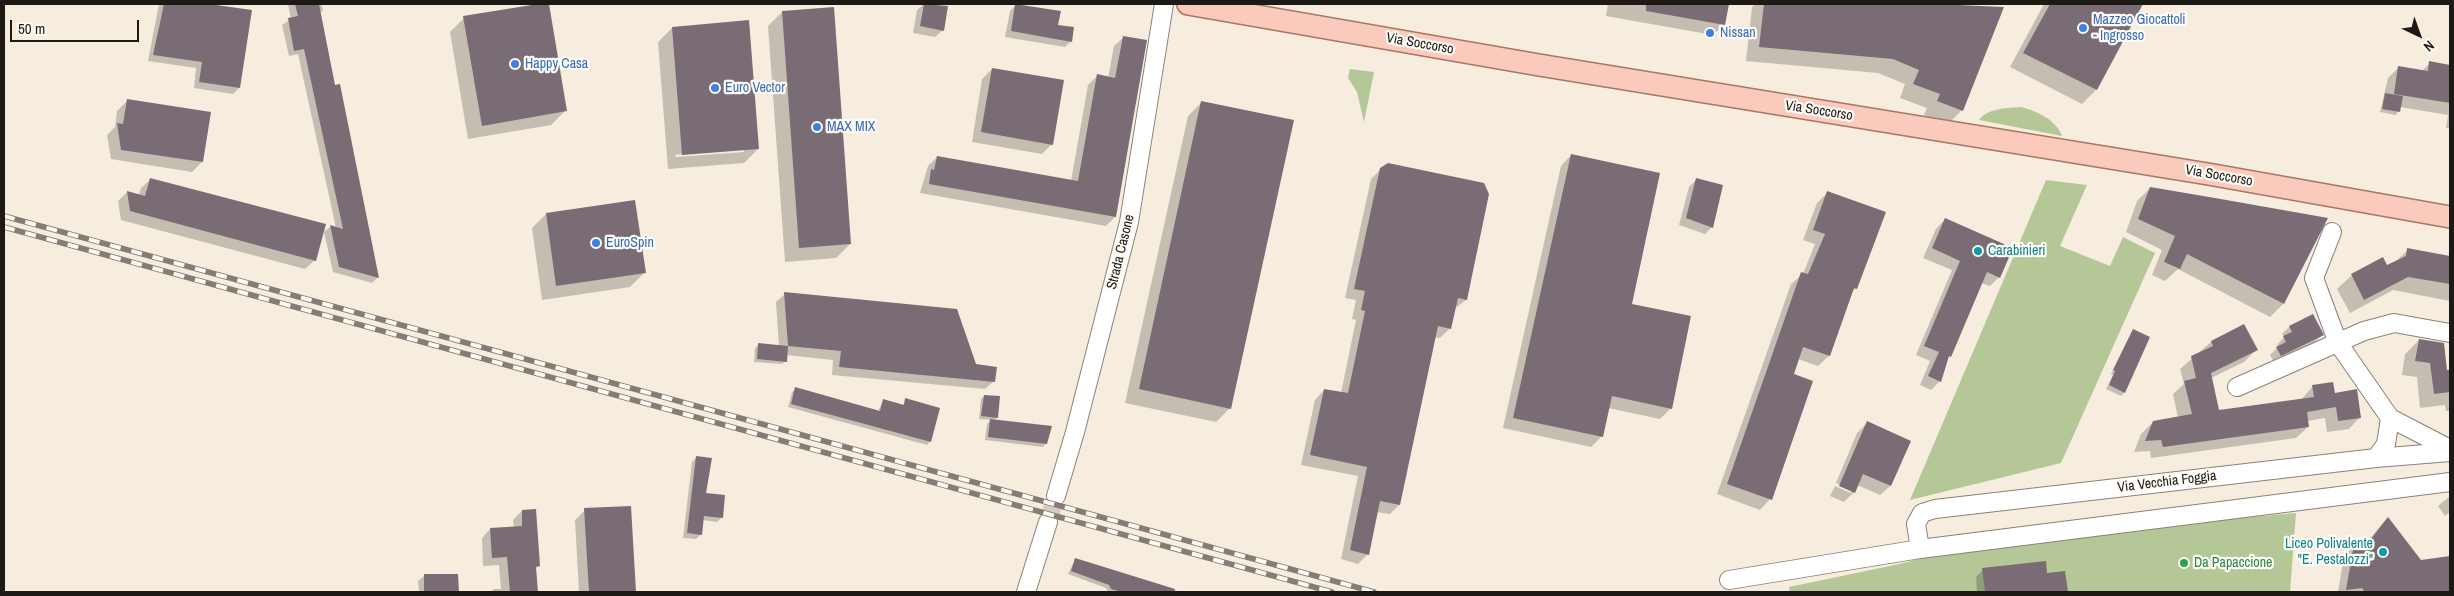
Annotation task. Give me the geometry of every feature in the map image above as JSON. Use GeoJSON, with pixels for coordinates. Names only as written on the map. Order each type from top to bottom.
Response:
{"type":"FeatureCollection","features":[{"type":"Feature","properties":{"kind":"main road","name":"Via Soccorso"},"geometry":{"type":"LineString","coordinates":[[1188,4],[1539,65],[2208,174],[2450,217]]}},
{"type":"Feature","properties":{"kind":"street","name":"Strada Casone"},"geometry":{"type":"LineString","coordinates":[[1056,496],[1075,432],[1129,222],[1164,4]]}},
{"type":"Feature","properties":{"kind":"street"},"geometry":{"type":"LineString","coordinates":[[2332,232],[2314,278],[2338,343],[2390,418],[2450,450]]}},
{"type":"Feature","properties":{"kind":"street"},"geometry":{"type":"LineString","coordinates":[[2237,387],[2364,331],[2394,323],[2450,333]]}},
{"type":"Feature","properties":{"kind":"street"},"geometry":{"type":"LineString","coordinates":[[2376,458],[2386,444],[2390,418]]}},
{"type":"Feature","properties":{"kind":"street","name":"Via Vecchia Foggia"},"geometry":{"type":"LineString","coordinates":[[1920,549],[1916,524],[1922,513],[1935,509],[2450,450]]}},
{"type":"Feature","properties":{"kind":"street"},"geometry":{"type":"LineString","coordinates":[[1729,580],[1920,549],[2450,482]]}},
{"type":"Feature","properties":{"kind":"street"},"geometry":{"type":"LineString","coordinates":[[1026,592],[1048,522]]}},
{"type":"Feature","properties":{"kind":"green space"},"geometry":{"type":"Polygon","coordinates":[[[1350,69],[1374,72],[1364,122],[1357,92],[1348,78],[1350,69]]]}},
{"type":"Feature","properties":{"kind":"green space"},"geometry":{"type":"Polygon","coordinates":[[[2021,107],[2051,121],[2062,136],[1979,120],[1987,113],[1993,111],[2021,107]]]}},
{"type":"Feature","properties":{"kind":"green space"},"geometry":{"type":"Polygon","coordinates":[[[2046,180],[2087,185],[2060,246],[2110,266],[2123,237],[2155,253],[2061,463],[1910,500],[2046,180]]]}},
{"type":"Feature","properties":{"kind":"green space","name":"Da Papaccione"},"geometry":{"type":"Polygon","coordinates":[[[2296,513],[2290,592],[1790,592],[1789,587],[1904,563],[1935,554],[2073,533],[2296,513]]]}},
{"type":"Feature","properties":{"kind":"building"},"geometry":{"type":"Polygon","coordinates":[[[164,4],[209,4],[252,10],[240,88],[199,82],[202,62],[153,55],[164,4]]]}},
{"type":"Feature","properties":{"kind":"building"},"geometry":{"type":"Polygon","coordinates":[[[295,4],[319,4],[335,85],[340,84],[379,278],[339,267],[330,225],[343,229],[304,49],[294,51],[288,18],[298,16],[295,4]]]}},
{"type":"Feature","properties":{"kind":"building","name":"Happy Casa"},"geometry":{"type":"Polygon","coordinates":[[[538,4],[549,4],[567,111],[482,126],[463,16],[538,4]]]}},
{"type":"Feature","properties":{"kind":"building"},"geometry":{"type":"Polygon","coordinates":[[[924,4],[948,6],[944,31],[920,26],[924,4]]]}},
{"type":"Feature","properties":{"kind":"building"},"geometry":{"type":"Polygon","coordinates":[[[1015,4],[1061,11],[1058,25],[1074,27],[1072,42],[1011,31],[1015,4]]]}},
{"type":"Feature","properties":{"kind":"building"},"geometry":{"type":"Polygon","coordinates":[[[1646,4],[1729,4],[1725,25],[1646,11],[1646,4]]]}},
{"type":"Feature","properties":{"kind":"building"},"geometry":{"type":"Polygon","coordinates":[[[1764,4],[1934,4],[2004,7],[1963,111],[1937,101],[1940,94],[1913,84],[1919,70],[1893,59],[1759,47],[1764,4]]]}},
{"type":"Feature","properties":{"kind":"building","name":"Mazzeo Giocattoli - Ingrosso"},"geometry":{"type":"Polygon","coordinates":[[[2050,4],[2143,4],[2097,90],[2023,53],[2050,4]]]}},
{"type":"Feature","properties":{"kind":"building","name":"MAX MIX"},"geometry":{"type":"Polygon","coordinates":[[[834,7],[851,244],[799,248],[782,11],[834,7]]]}},
{"type":"Feature","properties":{"kind":"building","name":"Euro Vector"},"geometry":{"type":"Polygon","coordinates":[[[749,20],[759,149],[682,155],[672,27],[749,20]]]}},
{"type":"Feature","properties":{"kind":"building"},"geometry":{"type":"Polygon","coordinates":[[[1123,36],[1147,40],[1116,217],[929,184],[931,169],[934,170],[937,156],[1078,181],[1097,74],[1115,78],[1123,36]]]}},
{"type":"Feature","properties":{"kind":"building"},"geometry":{"type":"Polygon","coordinates":[[[2429,61],[2450,65],[2450,103],[2394,94],[2398,66],[2428,71],[2429,61]]]}},
{"type":"Feature","properties":{"kind":"building"},"geometry":{"type":"Polygon","coordinates":[[[992,68],[1064,80],[1053,145],[981,132],[992,68]]]}},
{"type":"Feature","properties":{"kind":"building"},"geometry":{"type":"Polygon","coordinates":[[[2385,93],[2403,96],[2400,112],[2382,109],[2385,93]]]}},
{"type":"Feature","properties":{"kind":"building"},"geometry":{"type":"Polygon","coordinates":[[[127,99],[211,112],[203,162],[121,150],[117,123],[123,124],[127,99]]]}},
{"type":"Feature","properties":{"kind":"building"},"geometry":{"type":"Polygon","coordinates":[[[1201,101],[1294,120],[1231,409],[1139,389],[1201,101]]]}},
{"type":"Feature","properties":{"kind":"building"},"geometry":{"type":"Polygon","coordinates":[[[1571,154],[1660,173],[1632,304],[1691,316],[1672,409],[1612,396],[1603,437],[1513,418],[1571,154]]]}},
{"type":"Feature","properties":{"kind":"building"},"geometry":{"type":"Polygon","coordinates":[[[1388,163],[1484,183],[1489,194],[1467,300],[1458,298],[1451,329],[1438,326],[1400,505],[1380,501],[1369,555],[1350,550],[1367,467],[1310,455],[1324,389],[1348,393],[1365,311],[1361,310],[1365,291],[1354,289],[1380,168],[1388,163]]]}},
{"type":"Feature","properties":{"kind":"building"},"geometry":{"type":"Polygon","coordinates":[[[150,178],[326,224],[316,261],[130,211],[127,191],[145,196],[150,178]]]}},
{"type":"Feature","properties":{"kind":"building"},"geometry":{"type":"Polygon","coordinates":[[[1696,178],[1723,185],[1713,228],[1686,218],[1696,178]]]}},
{"type":"Feature","properties":{"kind":"building"},"geometry":{"type":"Polygon","coordinates":[[[2150,187],[2328,218],[2284,304],[2187,254],[2180,269],[2164,262],[2175,236],[2138,219],[2150,187]]]}},
{"type":"Feature","properties":{"kind":"building"},"geometry":{"type":"Polygon","coordinates":[[[1827,191],[1886,212],[1857,289],[1854,288],[1830,356],[1803,347],[1794,374],[1813,381],[1772,500],[1727,484],[1801,272],[1808,274],[1825,234],[1813,230],[1827,191]]]}},
{"type":"Feature","properties":{"kind":"building","name":"EuroSpin"},"geometry":{"type":"Polygon","coordinates":[[[635,200],[646,273],[556,286],[546,213],[635,200]]]}},
{"type":"Feature","properties":{"kind":"building"},"geometry":{"type":"Polygon","coordinates":[[[1945,218],[2013,248],[2000,278],[1987,272],[1951,357],[1949,356],[1941,382],[1928,376],[1939,352],[1924,346],[1960,261],[1932,248],[1945,218]]]}},
{"type":"Feature","properties":{"kind":"building"},"geometry":{"type":"Polygon","coordinates":[[[2407,248],[2450,256],[2450,284],[2408,277],[2364,300],[2351,274],[2383,257],[2387,265],[2406,256],[2407,248]]]}},
{"type":"Feature","properties":{"kind":"building"},"geometry":{"type":"Polygon","coordinates":[[[784,292],[957,309],[976,364],[997,367],[995,382],[839,367],[841,351],[788,346],[784,292]]]}},
{"type":"Feature","properties":{"kind":"building"},"geometry":{"type":"Polygon","coordinates":[[[2313,314],[2324,335],[2281,356],[2276,347],[2286,342],[2283,336],[2292,332],[2289,326],[2313,314]]]}},
{"type":"Feature","properties":{"kind":"building"},"geometry":{"type":"Polygon","coordinates":[[[2244,324],[2258,350],[2211,373],[2219,410],[2314,397],[2312,385],[2333,382],[2335,393],[2357,389],[2361,418],[2338,421],[2336,407],[2307,412],[2309,427],[2163,447],[2161,440],[2145,441],[2153,421],[2192,414],[2184,381],[2196,378],[2191,356],[2213,346],[2211,341],[2244,324]]]}},
{"type":"Feature","properties":{"kind":"building"},"geometry":{"type":"Polygon","coordinates":[[[2133,329],[2150,337],[2125,393],[2109,385],[2115,371],[2113,370],[2133,329]]]}},
{"type":"Feature","properties":{"kind":"building"},"geometry":{"type":"Polygon","coordinates":[[[2419,339],[2444,343],[2447,370],[2450,370],[2450,392],[2434,394],[2430,363],[2415,361],[2419,339]]]}},
{"type":"Feature","properties":{"kind":"building"},"geometry":{"type":"Polygon","coordinates":[[[758,343],[788,346],[787,362],[757,359],[758,343]]]}},
{"type":"Feature","properties":{"kind":"building"},"geometry":{"type":"Polygon","coordinates":[[[795,387],[880,411],[883,399],[904,405],[905,398],[940,408],[931,442],[791,404],[795,387]]]}},
{"type":"Feature","properties":{"kind":"building"},"geometry":{"type":"Polygon","coordinates":[[[984,395],[1000,396],[998,418],[981,416],[984,395]]]}},
{"type":"Feature","properties":{"kind":"building"},"geometry":{"type":"Polygon","coordinates":[[[990,419],[1052,426],[1047,444],[988,437],[990,419]]]}},
{"type":"Feature","properties":{"kind":"building"},"geometry":{"type":"Polygon","coordinates":[[[1867,421],[1911,441],[1891,486],[1863,474],[1855,493],[1839,486],[1867,421]]]}},
{"type":"Feature","properties":{"kind":"building"},"geometry":{"type":"Polygon","coordinates":[[[696,456],[712,458],[706,493],[725,495],[723,518],[704,516],[702,535],[687,533],[696,456]]]}},
{"type":"Feature","properties":{"kind":"building"},"geometry":{"type":"Polygon","coordinates":[[[631,506],[636,592],[589,592],[584,508],[631,506]]]}},
{"type":"Feature","properties":{"kind":"building"},"geometry":{"type":"Polygon","coordinates":[[[536,509],[540,566],[536,567],[538,592],[510,592],[507,557],[492,558],[490,528],[522,526],[522,510],[536,509]]]}},
{"type":"Feature","properties":{"kind":"building","name":"Liceo Polivalente \"E. Pestalozzi\""},"geometry":{"type":"Polygon","coordinates":[[[2388,517],[2421,560],[2450,556],[2450,592],[2365,592],[2362,588],[2346,590],[2354,544],[2364,548],[2388,517]]]}},
{"type":"Feature","properties":{"kind":"building"},"geometry":{"type":"Polygon","coordinates":[[[1075,558],[1175,589],[1174,592],[1122,592],[1111,589],[1109,585],[1071,571],[1075,558]]]}},
{"type":"Feature","properties":{"kind":"building"},"geometry":{"type":"Polygon","coordinates":[[[2046,561],[2047,573],[2065,571],[2068,592],[1985,592],[1982,568],[2046,561]]]}},
{"type":"Feature","properties":{"kind":"building"},"geometry":{"type":"Polygon","coordinates":[[[424,574],[458,574],[459,592],[424,592],[424,574]]]}},
{"type":"Feature","properties":{"kind":"tunnel"},"geometry":{"type":"LineString","coordinates":[[1048,522],[1056,496]]}},
{"type":"Feature","properties":{"kind":"railway"},"geometry":{"type":"LineString","coordinates":[[4,216],[1374,592]]}},
{"type":"Feature","properties":{"kind":"railway"},"geometry":{"type":"LineString","coordinates":[[4,227],[1332,592]]}},
{"type":"Feature","properties":{"kind":"place","name":"Mazzeo Giocattoli - Ingrosso"},"geometry":{"type":"Point","coordinates":[2083,28]}},
{"type":"Feature","properties":{"kind":"place","name":"Nissan"},"geometry":{"type":"Point","coordinates":[1710,33]}},
{"type":"Feature","properties":{"kind":"place","name":"Happy Casa"},"geometry":{"type":"Point","coordinates":[515,64]}},
{"type":"Feature","properties":{"kind":"place","name":"Euro Vector"},"geometry":{"type":"Point","coordinates":[715,88]}},
{"type":"Feature","properties":{"kind":"place","name":"MAX MIX"},"geometry":{"type":"Point","coordinates":[817,127]}},
{"type":"Feature","properties":{"kind":"place","name":"EuroSpin"},"geometry":{"type":"Point","coordinates":[596,243]}},
{"type":"Feature","properties":{"kind":"place","name":"Carabinieri"},"geometry":{"type":"Point","coordinates":[1978,251]}},
{"type":"Feature","properties":{"kind":"place","name":"Liceo Polivalente \"E. Pestalozzi\""},"geometry":{"type":"Point","coordinates":[2383,552]}},
{"type":"Feature","properties":{"kind":"place","name":"Da Papaccione"},"geometry":{"type":"Point","coordinates":[2184,563]}}]}
